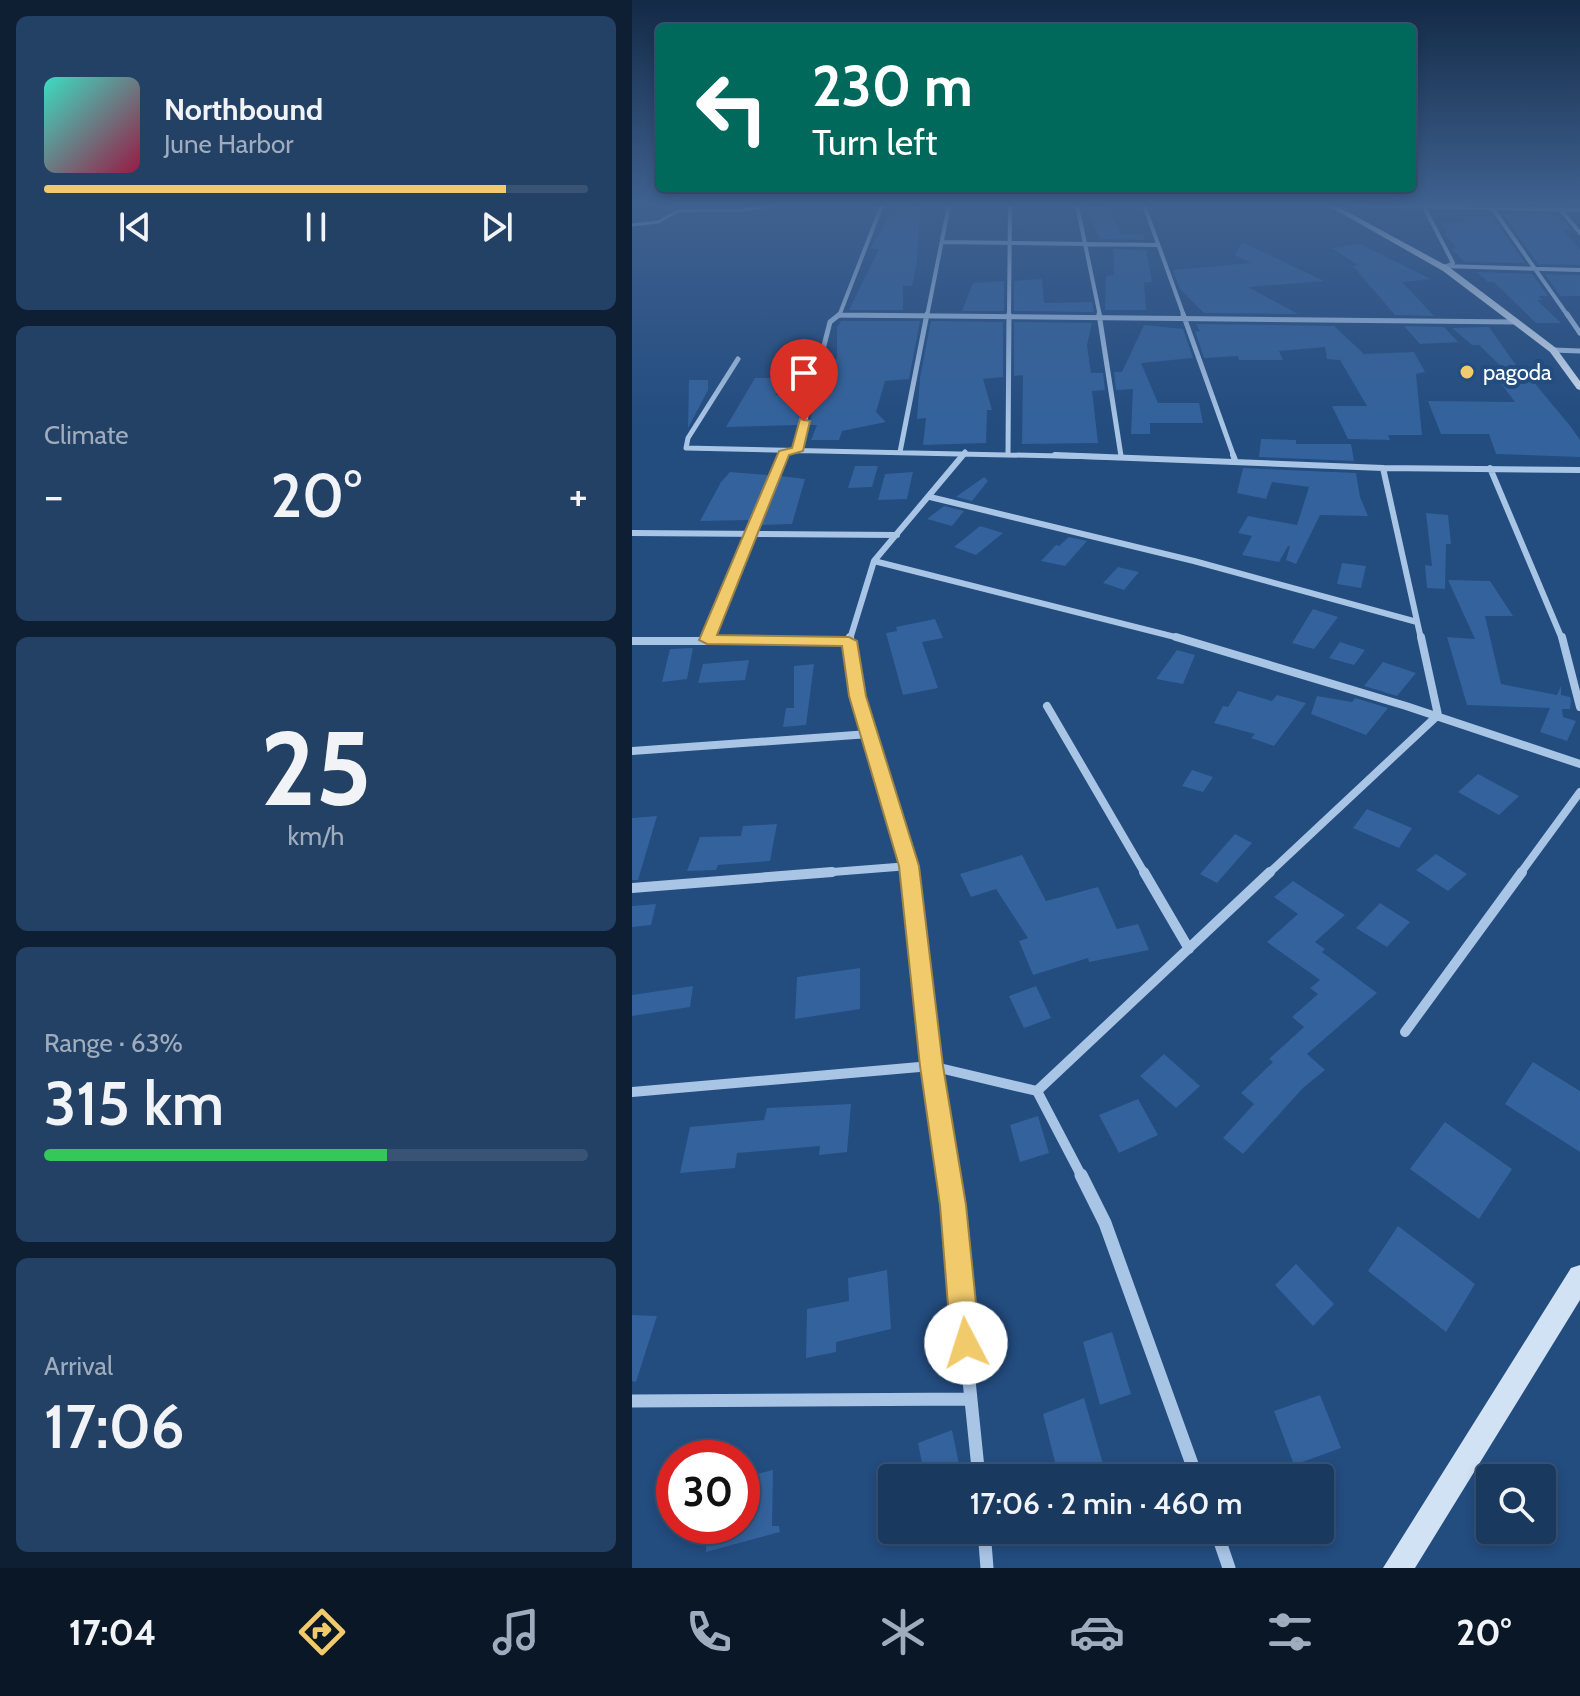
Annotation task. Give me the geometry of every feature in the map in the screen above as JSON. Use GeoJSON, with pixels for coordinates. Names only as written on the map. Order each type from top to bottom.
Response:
{"type":"FeatureCollection","features":[{"type":"Feature","properties":{"kind":"main road"},"geometry":{"type":"LineString","coordinates":[[1458,278],[1553,350],[1580,387]]}},
{"type":"Feature","properties":{"kind":"main road"},"geometry":{"type":"LineString","coordinates":[[1398,1568],[1580,1277]]}},
{"type":"Feature","properties":{"kind":"street"},"geometry":{"type":"LineString","coordinates":[[797,451],[828,327],[840,315],[854,278]]}},
{"type":"Feature","properties":{"kind":"street"},"geometry":{"type":"LineString","coordinates":[[900,452],[934,278]]}},
{"type":"Feature","properties":{"kind":"street"},"geometry":{"type":"LineString","coordinates":[[1008,453],[1010,278]]}},
{"type":"Feature","properties":{"kind":"street"},"geometry":{"type":"LineString","coordinates":[[1092,278],[1121,456]]}},
{"type":"Feature","properties":{"kind":"street"},"geometry":{"type":"LineString","coordinates":[[1170,278],[1235,460]]}},
{"type":"Feature","properties":{"kind":"street"},"geometry":{"type":"LineString","coordinates":[[1541,278],[1580,333]]}},
{"type":"Feature","properties":{"kind":"street"},"geometry":{"type":"LineString","coordinates":[[840,315],[1516,322]]}},
{"type":"Feature","properties":{"kind":"street"},"geometry":{"type":"LineString","coordinates":[[1553,350],[1580,351]]}},
{"type":"Feature","properties":{"kind":"street"},"geometry":{"type":"LineString","coordinates":[[738,359],[688,438],[686,448],[1008,453],[1383,468],[1580,470]]}},
{"type":"Feature","properties":{"kind":"street"},"geometry":{"type":"LineString","coordinates":[[707,640],[785,451]]}},
{"type":"Feature","properties":{"kind":"street"},"geometry":{"type":"LineString","coordinates":[[965,452],[874,561],[849,641],[858,696],[909,866],[931,1066],[953,1205],[978,1464]]}},
{"type":"Feature","properties":{"kind":"street"},"geometry":{"type":"LineString","coordinates":[[1383,468],[1438,715]]}},
{"type":"Feature","properties":{"kind":"street"},"geometry":{"type":"LineString","coordinates":[[1490,468],[1560,631],[1580,707]]}},
{"type":"Feature","properties":{"kind":"street"},"geometry":{"type":"LineString","coordinates":[[930,497],[1194,561],[1417,622]]}},
{"type":"Feature","properties":{"kind":"street"},"geometry":{"type":"LineString","coordinates":[[632,533],[897,535]]}},
{"type":"Feature","properties":{"kind":"street"},"geometry":{"type":"LineString","coordinates":[[874,561],[1112,620],[1438,715],[1580,764]]}},
{"type":"Feature","properties":{"kind":"street"},"geometry":{"type":"LineString","coordinates":[[632,641],[849,641]]}},
{"type":"Feature","properties":{"kind":"street"},"geometry":{"type":"LineString","coordinates":[[1047,706],[1189,949]]}},
{"type":"Feature","properties":{"kind":"street"},"geometry":{"type":"LineString","coordinates":[[1037,1091],[1438,715]]}},
{"type":"Feature","properties":{"kind":"street"},"geometry":{"type":"LineString","coordinates":[[632,751],[869,734]]}},
{"type":"Feature","properties":{"kind":"street"},"geometry":{"type":"LineString","coordinates":[[1405,1032],[1580,792]]}},
{"type":"Feature","properties":{"kind":"street"},"geometry":{"type":"LineString","coordinates":[[632,888],[909,866]]}},
{"type":"Feature","properties":{"kind":"street"},"geometry":{"type":"LineString","coordinates":[[632,1092],[931,1066],[1037,1091],[1105,1223],[1192,1464]]}},
{"type":"Feature","properties":{"kind":"street"},"geometry":{"type":"LineString","coordinates":[[632,1401],[971,1399]]}},
{"type":"Feature","properties":{"kind":"street"},"geometry":{"type":"LineString","coordinates":[[985,1544],[987,1568]]}},
{"type":"Feature","properties":{"kind":"street"},"geometry":{"type":"LineString","coordinates":[[1221,1544],[1229,1568]]}},
{"type":"Feature","properties":{"kind":"building"},"geometry":{"type":"Polygon","coordinates":[[[865,278],[914,278],[912,286],[903,286],[903,310],[849,310],[865,278]]]}},
{"type":"Feature","properties":{"kind":"building"},"geometry":{"type":"Polygon","coordinates":[[[1106,278],[1151,278],[1152,282],[1144,282],[1146,310],[1105,310],[1106,278]]]}},
{"type":"Feature","properties":{"kind":"building"},"geometry":{"type":"Polygon","coordinates":[[[1176,278],[1318,278],[1324,281],[1248,287],[1298,314],[1204,313],[1180,289],[1176,278]]]}},
{"type":"Feature","properties":{"kind":"building"},"geometry":{"type":"Polygon","coordinates":[[[1363,278],[1431,279],[1402,282],[1434,316],[1395,315],[1363,278]]]}},
{"type":"Feature","properties":{"kind":"building"},"geometry":{"type":"Polygon","coordinates":[[[1484,278],[1535,278],[1548,296],[1538,296],[1543,300],[1537,300],[1561,323],[1536,323],[1494,282],[1484,278]]]}},
{"type":"Feature","properties":{"kind":"building"},"geometry":{"type":"Polygon","coordinates":[[[1548,278],[1580,278],[1580,296],[1560,296],[1548,278]]]}},
{"type":"Feature","properties":{"kind":"building"},"geometry":{"type":"Polygon","coordinates":[[[1042,279],[1044,303],[1092,302],[1094,312],[1014,311],[1014,281],[1042,279]]]}},
{"type":"Feature","properties":{"kind":"building"},"geometry":{"type":"Polygon","coordinates":[[[1004,281],[1004,311],[962,311],[973,283],[1004,281]]]}},
{"type":"Feature","properties":{"kind":"building"},"geometry":{"type":"Polygon","coordinates":[[[841,321],[920,321],[909,379],[885,381],[876,412],[886,422],[842,431],[839,440],[811,440],[817,425],[809,425],[819,388],[829,387],[829,374],[837,357],[837,327],[841,321]]]}},
{"type":"Feature","properties":{"kind":"building"},"geometry":{"type":"Polygon","coordinates":[[[931,321],[1003,322],[1003,377],[983,379],[992,410],[987,410],[986,443],[923,445],[926,418],[917,419],[920,378],[931,321]]]}},
{"type":"Feature","properties":{"kind":"building"},"geometry":{"type":"Polygon","coordinates":[[[1014,322],[1092,323],[1087,345],[1091,373],[1103,373],[1105,390],[1092,391],[1098,443],[1022,444],[1023,375],[1014,376],[1014,322]]]}},
{"type":"Feature","properties":{"kind":"building"},"geometry":{"type":"Polygon","coordinates":[[[1196,324],[1334,326],[1364,354],[1414,352],[1425,372],[1416,374],[1422,435],[1388,435],[1390,440],[1348,439],[1332,406],[1367,406],[1340,360],[1327,359],[1325,347],[1279,351],[1283,360],[1239,360],[1238,356],[1204,358],[1195,331],[1200,331],[1196,324]]]}},
{"type":"Feature","properties":{"kind":"building"},"geometry":{"type":"Polygon","coordinates":[[[1144,325],[1183,329],[1193,358],[1141,363],[1158,403],[1199,403],[1203,423],[1150,423],[1150,434],[1131,434],[1133,389],[1116,390],[1114,372],[1122,372],[1144,325]]]}},
{"type":"Feature","properties":{"kind":"building"},"geometry":{"type":"Polygon","coordinates":[[[1404,326],[1444,327],[1458,342],[1420,344],[1404,326]]]}},
{"type":"Feature","properties":{"kind":"building"},"geometry":{"type":"Polygon","coordinates":[[[1489,327],[1525,378],[1521,381],[1532,380],[1571,427],[1580,440],[1580,457],[1496,454],[1489,434],[1441,434],[1428,401],[1515,402],[1499,381],[1516,381],[1479,345],[1472,345],[1452,328],[1489,327]]]}},
{"type":"Feature","properties":{"kind":"building"},"geometry":{"type":"Polygon","coordinates":[[[755,378],[785,378],[775,395],[807,390],[798,425],[726,427],[755,378]]]}},
{"type":"Feature","properties":{"kind":"building"},"geometry":{"type":"Polygon","coordinates":[[[689,380],[708,380],[708,390],[688,428],[689,380]]]}},
{"type":"Feature","properties":{"kind":"building"},"geometry":{"type":"Polygon","coordinates":[[[1261,439],[1296,440],[1296,444],[1351,444],[1354,461],[1259,457],[1261,439]]]}},
{"type":"Feature","properties":{"kind":"building"},"geometry":{"type":"Polygon","coordinates":[[[855,466],[878,466],[872,487],[848,488],[855,466]]]}},
{"type":"Feature","properties":{"kind":"building"},"geometry":{"type":"Polygon","coordinates":[[[1243,468],[1356,473],[1360,497],[1368,516],[1320,515],[1296,564],[1286,560],[1290,546],[1279,562],[1242,555],[1252,536],[1238,533],[1248,516],[1297,525],[1309,487],[1272,482],[1266,499],[1237,493],[1243,468]]]}},
{"type":"Feature","properties":{"kind":"building"},"geometry":{"type":"Polygon","coordinates":[[[730,472],[768,475],[750,520],[700,521],[721,482],[730,472]]]}},
{"type":"Feature","properties":{"kind":"building"},"geometry":{"type":"Polygon","coordinates":[[[913,472],[907,499],[878,500],[885,474],[913,472]]]}},
{"type":"Feature","properties":{"kind":"building"},"geometry":{"type":"Polygon","coordinates":[[[781,476],[805,479],[792,524],[761,525],[781,476]]]}},
{"type":"Feature","properties":{"kind":"building"},"geometry":{"type":"Polygon","coordinates":[[[984,477],[988,481],[972,501],[956,497],[984,477]]]}},
{"type":"Feature","properties":{"kind":"building"},"geometry":{"type":"Polygon","coordinates":[[[944,506],[964,511],[952,526],[927,519],[944,506]]]}},
{"type":"Feature","properties":{"kind":"building"},"geometry":{"type":"Polygon","coordinates":[[[1426,513],[1448,515],[1451,544],[1446,544],[1445,589],[1427,588],[1425,565],[1432,566],[1426,513]]]}},
{"type":"Feature","properties":{"kind":"building"},"geometry":{"type":"Polygon","coordinates":[[[980,526],[1003,533],[976,555],[954,547],[980,526]]]}},
{"type":"Feature","properties":{"kind":"building"},"geometry":{"type":"Polygon","coordinates":[[[1069,537],[1087,541],[1065,566],[1041,561],[1056,545],[1059,546],[1069,537]]]}},
{"type":"Feature","properties":{"kind":"building"},"geometry":{"type":"Polygon","coordinates":[[[1342,563],[1366,566],[1361,588],[1337,584],[1342,563]]]}},
{"type":"Feature","properties":{"kind":"building"},"geometry":{"type":"Polygon","coordinates":[[[1118,567],[1139,572],[1124,590],[1103,583],[1118,567]]]}},
{"type":"Feature","properties":{"kind":"building"},"geometry":{"type":"Polygon","coordinates":[[[1448,580],[1490,581],[1513,616],[1485,616],[1501,684],[1557,695],[1561,686],[1561,695],[1570,697],[1571,701],[1570,709],[1562,709],[1563,717],[1576,721],[1567,741],[1540,732],[1550,708],[1467,705],[1447,637],[1475,639],[1448,580]]]}},
{"type":"Feature","properties":{"kind":"building"},"geometry":{"type":"Polygon","coordinates":[[[1313,609],[1338,617],[1314,649],[1292,643],[1313,609]]]}},
{"type":"Feature","properties":{"kind":"building"},"geometry":{"type":"Polygon","coordinates":[[[935,619],[943,638],[922,642],[938,688],[903,695],[886,633],[897,631],[896,627],[935,619]]]}},
{"type":"Feature","properties":{"kind":"building"},"geometry":{"type":"Polygon","coordinates":[[[1340,642],[1365,650],[1354,665],[1329,658],[1340,642]]]}},
{"type":"Feature","properties":{"kind":"building"},"geometry":{"type":"Polygon","coordinates":[[[693,648],[687,679],[662,682],[670,649],[693,648]]]}},
{"type":"Feature","properties":{"kind":"building"},"geometry":{"type":"Polygon","coordinates":[[[1177,650],[1195,655],[1183,684],[1156,679],[1177,650]]]}},
{"type":"Feature","properties":{"kind":"building"},"geometry":{"type":"Polygon","coordinates":[[[749,660],[745,680],[698,683],[703,664],[749,660]]]}},
{"type":"Feature","properties":{"kind":"building"},"geometry":{"type":"Polygon","coordinates":[[[1383,662],[1416,673],[1397,696],[1364,686],[1383,662]]]}},
{"type":"Feature","properties":{"kind":"building"},"geometry":{"type":"Polygon","coordinates":[[[814,664],[806,725],[783,727],[786,708],[794,708],[794,666],[814,664]]]}},
{"type":"Feature","properties":{"kind":"building"},"geometry":{"type":"Polygon","coordinates":[[[1238,691],[1272,701],[1277,695],[1306,703],[1274,746],[1251,738],[1255,734],[1214,723],[1223,706],[1228,707],[1238,691]]]}},
{"type":"Feature","properties":{"kind":"building"},"geometry":{"type":"Polygon","coordinates":[[[1317,696],[1352,702],[1355,698],[1388,708],[1366,735],[1311,714],[1317,696]]]}},
{"type":"Feature","properties":{"kind":"building"},"geometry":{"type":"Polygon","coordinates":[[[1192,770],[1213,777],[1203,792],[1182,786],[1192,770]]]}},
{"type":"Feature","properties":{"kind":"building"},"geometry":{"type":"Polygon","coordinates":[[[1478,774],[1519,796],[1499,815],[1458,792],[1478,774]]]}},
{"type":"Feature","properties":{"kind":"building"},"geometry":{"type":"Polygon","coordinates":[[[1367,809],[1412,828],[1399,848],[1353,828],[1367,809]]]}},
{"type":"Feature","properties":{"kind":"building"},"geometry":{"type":"Polygon","coordinates":[[[657,816],[638,880],[632,880],[632,818],[657,816]]]}},
{"type":"Feature","properties":{"kind":"building"},"geometry":{"type":"Polygon","coordinates":[[[777,824],[770,861],[718,865],[716,870],[687,871],[700,837],[741,836],[743,826],[777,824]]]}},
{"type":"Feature","properties":{"kind":"building"},"geometry":{"type":"Polygon","coordinates":[[[1235,834],[1252,843],[1217,883],[1200,874],[1235,834]]]}},
{"type":"Feature","properties":{"kind":"building"},"geometry":{"type":"Polygon","coordinates":[[[1436,854],[1467,874],[1448,891],[1416,870],[1436,854]]]}},
{"type":"Feature","properties":{"kind":"building"},"geometry":{"type":"Polygon","coordinates":[[[1022,855],[1046,901],[1098,887],[1117,929],[1138,924],[1149,950],[1089,962],[1088,958],[1033,975],[1019,941],[1028,938],[996,889],[971,897],[960,874],[1022,855]]]}},
{"type":"Feature","properties":{"kind":"building"},"geometry":{"type":"Polygon","coordinates":[[[1293,881],[1345,915],[1315,942],[1325,949],[1322,952],[1377,993],[1307,1054],[1325,1070],[1303,1088],[1243,1154],[1223,1138],[1254,1104],[1241,1093],[1273,1062],[1269,1059],[1304,1027],[1292,1017],[1318,994],[1310,988],[1320,980],[1267,942],[1298,914],[1274,897],[1293,881]]]}},
{"type":"Feature","properties":{"kind":"building"},"geometry":{"type":"Polygon","coordinates":[[[1380,903],[1410,922],[1387,947],[1356,928],[1380,903]]]}},
{"type":"Feature","properties":{"kind":"building"},"geometry":{"type":"Polygon","coordinates":[[[656,904],[651,925],[632,927],[632,906],[656,904]]]}},
{"type":"Feature","properties":{"kind":"building"},"geometry":{"type":"Polygon","coordinates":[[[860,968],[860,1009],[795,1019],[797,977],[860,968]]]}},
{"type":"Feature","properties":{"kind":"building"},"geometry":{"type":"Polygon","coordinates":[[[693,986],[690,1007],[632,1016],[632,995],[693,986]]]}},
{"type":"Feature","properties":{"kind":"building"},"geometry":{"type":"Polygon","coordinates":[[[1036,986],[1051,1018],[1024,1028],[1009,996],[1036,986]]]}},
{"type":"Feature","properties":{"kind":"building"},"geometry":{"type":"Polygon","coordinates":[[[1164,1054],[1200,1086],[1176,1108],[1140,1076],[1164,1054]]]}},
{"type":"Feature","properties":{"kind":"building"},"geometry":{"type":"Polygon","coordinates":[[[1533,1062],[1580,1091],[1580,1152],[1505,1104],[1533,1062]]]}},
{"type":"Feature","properties":{"kind":"building"},"geometry":{"type":"Polygon","coordinates":[[[1138,1099],[1158,1135],[1119,1153],[1099,1115],[1138,1099]]]}},
{"type":"Feature","properties":{"kind":"building"},"geometry":{"type":"Polygon","coordinates":[[[851,1104],[847,1152],[819,1155],[820,1146],[737,1153],[735,1168],[680,1173],[690,1127],[764,1120],[767,1108],[851,1104]]]}},
{"type":"Feature","properties":{"kind":"building"},"geometry":{"type":"Polygon","coordinates":[[[1038,1116],[1049,1153],[1020,1162],[1010,1125],[1038,1116]]]}},
{"type":"Feature","properties":{"kind":"building"},"geometry":{"type":"Polygon","coordinates":[[[1445,1122],[1512,1169],[1479,1219],[1410,1169],[1445,1122]]]}},
{"type":"Feature","properties":{"kind":"building"},"geometry":{"type":"Polygon","coordinates":[[[1398,1226],[1475,1284],[1446,1332],[1368,1271],[1398,1226]]]}},
{"type":"Feature","properties":{"kind":"building"},"geometry":{"type":"Polygon","coordinates":[[[1296,1264],[1334,1304],[1313,1326],[1275,1285],[1296,1264]]]}},
{"type":"Feature","properties":{"kind":"building"},"geometry":{"type":"Polygon","coordinates":[[[887,1270],[891,1329],[836,1342],[836,1352],[806,1358],[807,1309],[849,1301],[848,1278],[887,1270]]]}},
{"type":"Feature","properties":{"kind":"building"},"geometry":{"type":"Polygon","coordinates":[[[632,1315],[657,1316],[636,1382],[632,1381],[632,1315]]]}},
{"type":"Feature","properties":{"kind":"building"},"geometry":{"type":"Polygon","coordinates":[[[1112,1332],[1131,1394],[1100,1405],[1083,1342],[1112,1332]]]}},
{"type":"Feature","properties":{"kind":"building"},"geometry":{"type":"Polygon","coordinates":[[[1320,1395],[1341,1448],[1294,1464],[1274,1411],[1320,1395]]]}},
{"type":"Feature","properties":{"kind":"building"},"geometry":{"type":"Polygon","coordinates":[[[1084,1398],[1103,1464],[1056,1464],[1043,1414],[1084,1398]]]}},
{"type":"Feature","properties":{"kind":"building"},"geometry":{"type":"Polygon","coordinates":[[[952,1430],[959,1464],[922,1464],[918,1443],[952,1430]]]}},
{"type":"Feature","properties":{"kind":"building"},"geometry":{"type":"Polygon","coordinates":[[[773,1470],[772,1526],[779,1526],[780,1532],[760,1537],[760,1473],[773,1470]]]}},
{"type":"Feature","properties":{"kind":"building"},"geometry":{"type":"Polygon","coordinates":[[[706,1544],[736,1544],[706,1552],[706,1544]]]}},
{"type":"Feature","properties":{"kind":"place","name":"pagoda"},"geometry":{"type":"Point","coordinates":[1467,372]}},
{"type":"Feature","properties":{"kind":"route"},"geometry":{"type":"LineString","coordinates":[[804,421],[797,451],[785,451],[707,640],[849,641],[858,696],[909,866],[931,1066],[953,1205],[966,1343]]}}]}
